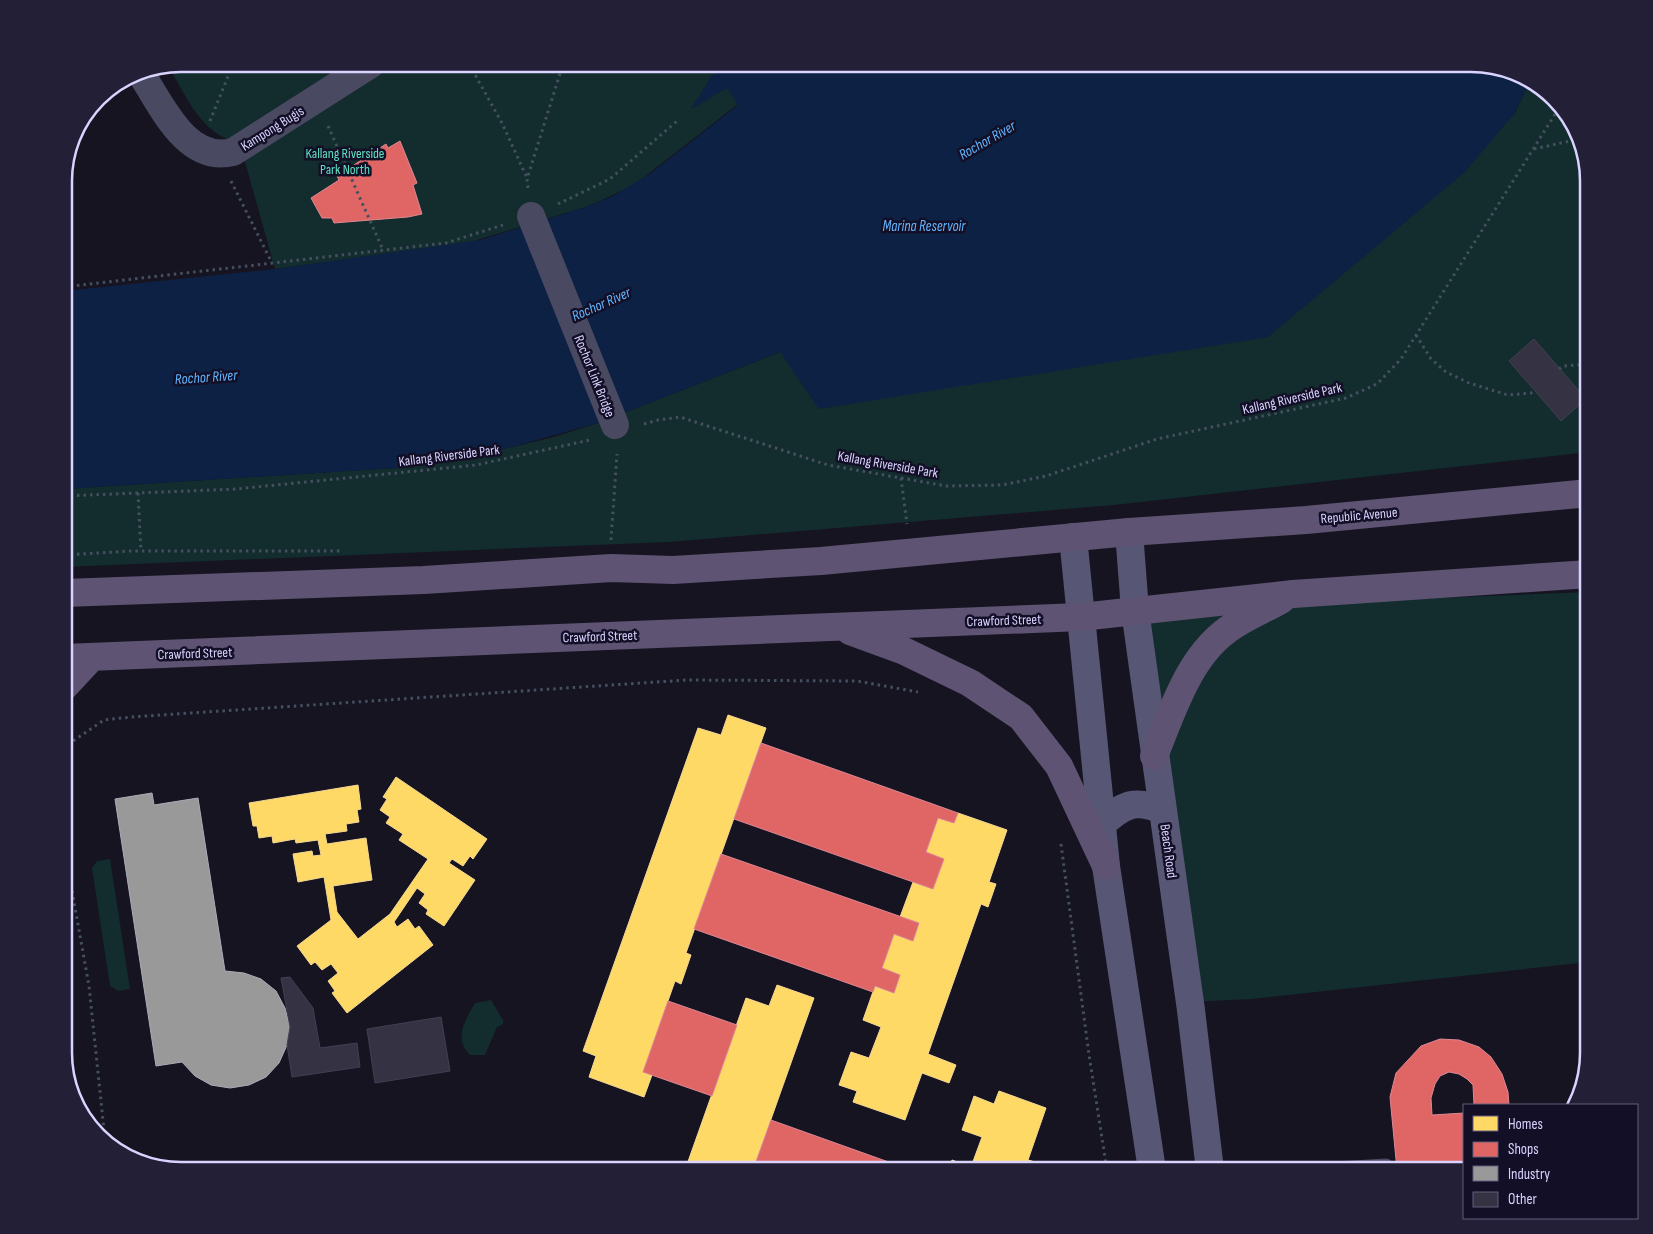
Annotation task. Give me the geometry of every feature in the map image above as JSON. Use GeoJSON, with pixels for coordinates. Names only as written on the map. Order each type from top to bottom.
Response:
{"type":"FeatureCollection","features":[{"type":"Feature","properties":{"kind":"main road","name":"Republic Avenue"},"geometry":{"type":"LineString","coordinates":[[1129,532],[1306,520],[1580,494]]}},
{"type":"Feature","properties":{"kind":"main road"},"geometry":{"type":"LineString","coordinates":[[73,592],[424,580],[611,568],[673,570],[909,552],[1129,532]]}},
{"type":"Feature","properties":{"kind":"main road","name":"Beach Road"},"geometry":{"type":"LineString","coordinates":[[1129,532],[1135,610],[1191,1010],[1209,1162]]}},
{"type":"Feature","properties":{"kind":"main road"},"geometry":{"type":"LineString","coordinates":[[1073,537],[1106,866],[1151,1162]]}},
{"type":"Feature","properties":{"kind":"main road"},"geometry":{"type":"LineString","coordinates":[[1135,610],[1293,594],[1580,575]]}},
{"type":"Feature","properties":{"kind":"main road"},"geometry":{"type":"LineString","coordinates":[[1154,756],[1189,674],[1208,648],[1232,626],[1293,594]]}},
{"type":"Feature","properties":{"kind":"main road","name":"Crawford Street"},"geometry":{"type":"LineString","coordinates":[[73,658],[1082,617],[1135,610]]}},
{"type":"Feature","properties":{"kind":"main road"},"geometry":{"type":"LineString","coordinates":[[837,626],[902,650],[970,683],[1021,717],[1059,766],[1106,866]]}},
{"type":"Feature","properties":{"kind":"main road"},"geometry":{"type":"LineString","coordinates":[[73,677],[92,657]]}},
{"type":"Feature","properties":{"kind":"main road"},"geometry":{"type":"LineString","coordinates":[[1102,824],[1112,815],[1130,804],[1147,804],[1163,810]]}},
{"type":"Feature","properties":{"kind":"street","name":"Kampong Bugis"},"geometry":{"type":"LineString","coordinates":[[208,152],[233,152],[358,73]]}},
{"type":"Feature","properties":{"kind":"street"},"geometry":{"type":"LineString","coordinates":[[145,79],[184,138],[208,152]]}},
{"type":"Feature","properties":{"kind":"street","name":"Rochor Link Bridge"},"geometry":{"type":"LineString","coordinates":[[531,216],[617,429]]}},
{"type":"Feature","properties":{"kind":"path"},"geometry":{"type":"LineString","coordinates":[[230,73],[208,152],[272,263]]}},
{"type":"Feature","properties":{"kind":"path"},"geometry":{"type":"LineString","coordinates":[[474,73],[502,123],[527,179],[531,216]]}},
{"type":"Feature","properties":{"kind":"path"},"geometry":{"type":"LineString","coordinates":[[527,179],[560,73]]}},
{"type":"Feature","properties":{"kind":"path"},"geometry":{"type":"LineString","coordinates":[[317,100],[383,250]]}},
{"type":"Feature","properties":{"kind":"path","name":"Kallang Riverside Park"},"geometry":{"type":"LineString","coordinates":[[73,496],[236,489],[476,466],[617,429],[680,417],[828,465],[946,486],[1002,485],[1046,476],[1157,439],[1346,398],[1377,384],[1401,359],[1556,113]]}},
{"type":"Feature","properties":{"kind":"path"},"geometry":{"type":"LineString","coordinates":[[73,286],[446,242],[531,216],[610,178],[677,120]]}},
{"type":"Feature","properties":{"kind":"path"},"geometry":{"type":"LineString","coordinates":[[1533,149],[1572,140]]}},
{"type":"Feature","properties":{"kind":"path"},"geometry":{"type":"LineString","coordinates":[[1416,335],[1431,359],[1446,372],[1469,383],[1508,395],[1531,393],[1534,391]]}},
{"type":"Feature","properties":{"kind":"path"},"geometry":{"type":"LineString","coordinates":[[1559,369],[1563,366],[1580,365]]}},
{"type":"Feature","properties":{"kind":"path"},"geometry":{"type":"LineString","coordinates":[[611,568],[617,429]]}},
{"type":"Feature","properties":{"kind":"path"},"geometry":{"type":"LineString","coordinates":[[901,478],[909,552]]}},
{"type":"Feature","properties":{"kind":"path"},"geometry":{"type":"LineString","coordinates":[[138,493],[141,551]]}},
{"type":"Feature","properties":{"kind":"path"},"geometry":{"type":"LineString","coordinates":[[73,555],[141,551],[348,551]]}},
{"type":"Feature","properties":{"kind":"path"},"geometry":{"type":"LineString","coordinates":[[73,741],[104,720],[131,717],[687,680],[858,681],[921,693]]}},
{"type":"Feature","properties":{"kind":"path"},"geometry":{"type":"LineString","coordinates":[[1061,838],[1089,1055],[1106,1162]]}},
{"type":"Feature","properties":{"kind":"path"},"geometry":{"type":"LineString","coordinates":[[73,896],[89,986],[104,1130]]}},
{"type":"Feature","properties":{"kind":"green space","name":"Kallang Riverside Park North"},"geometry":{"type":"Polygon","coordinates":[[[172,73],[717,73],[711,77],[693,108],[727,87],[738,104],[634,185],[589,206],[467,243],[275,269],[240,144],[214,132],[196,113],[172,73]]]}},
{"type":"Feature","properties":{"kind":"green space"},"geometry":{"type":"Polygon","coordinates":[[[1527,88],[1538,95],[1549,104],[1566,127],[1577,153],[1580,167],[1580,453],[1114,505],[668,542],[73,567],[73,488],[396,468],[504,449],[554,437],[598,423],[780,352],[1514,115],[1527,88]]]}},
{"type":"Feature","properties":{"kind":"green space"},"geometry":{"type":"Polygon","coordinates":[[[1580,592],[1580,963],[1251,999],[1190,1002],[1135,610],[1580,592]]]}},
{"type":"Feature","properties":{"kind":"green space"},"geometry":{"type":"Polygon","coordinates":[[[110,859],[130,989],[118,991],[110,986],[92,868],[97,861],[110,859]]]}},
{"type":"Feature","properties":{"kind":"green space"},"geometry":{"type":"Polygon","coordinates":[[[491,1000],[503,1020],[503,1024],[497,1027],[485,1055],[470,1055],[462,1042],[462,1029],[475,1003],[491,1000]]]}},
{"type":"Feature","properties":{"kind":"water"},"geometry":{"type":"Polygon","coordinates":[[[1472,72],[1507,78],[1527,88],[1514,114],[1465,172],[1268,337],[819,409],[780,352],[598,423],[504,449],[396,468],[73,488],[73,290],[275,269],[480,240],[589,206],[615,195],[651,173],[738,105],[727,88],[691,109],[711,77],[717,73],[1472,72]]]}},
{"type":"Feature","properties":{"kind":"building: Homes"},"geometry":{"type":"Polygon","coordinates":[[[728,715],[766,728],[686,953],[691,955],[681,984],[675,981],[643,1072],[652,1075],[644,1097],[589,1077],[596,1056],[583,1051],[698,728],[721,735],[728,715]]]}},
{"type":"Feature","properties":{"kind":"building: Homes"},"geometry":{"type":"Polygon","coordinates":[[[396,777],[487,839],[473,859],[470,856],[463,866],[452,859],[449,863],[475,880],[444,926],[426,914],[428,910],[419,903],[425,894],[417,888],[394,922],[397,927],[408,919],[415,929],[419,926],[433,945],[347,1013],[332,993],[335,991],[328,981],[338,973],[331,964],[322,970],[315,962],[311,965],[297,946],[331,920],[324,877],[298,882],[293,854],[312,851],[313,856],[321,855],[318,840],[296,843],[295,839],[273,843],[272,836],[259,838],[257,826],[253,826],[249,803],[358,785],[361,809],[357,810],[359,822],[346,824],[347,831],[325,834],[327,844],[366,838],[372,880],[333,886],[337,912],[358,939],[390,914],[428,859],[399,840],[403,834],[386,823],[390,817],[380,810],[387,799],[383,797],[396,777]]]}},
{"type":"Feature","properties":{"kind":"building: Homes"},"geometry":{"type":"Polygon","coordinates":[[[958,813],[1007,830],[989,882],[996,884],[988,907],[981,904],[928,1054],[956,1065],[949,1083],[922,1073],[905,1120],[853,1102],[857,1091],[839,1085],[851,1052],[869,1058],[881,1027],[863,1020],[875,986],[894,993],[900,975],[882,968],[894,934],[913,941],[919,923],[900,917],[913,882],[933,889],[944,859],[926,852],[938,818],[954,823],[958,813]]]}},
{"type":"Feature","properties":{"kind":"building: Homes"},"geometry":{"type":"Polygon","coordinates":[[[777,985],[814,998],[756,1162],[688,1162],[746,998],[769,1006],[777,985]]]}},
{"type":"Feature","properties":{"kind":"building: Homes"},"geometry":{"type":"Polygon","coordinates":[[[999,1091],[1046,1108],[1028,1160],[1035,1162],[973,1162],[982,1137],[962,1130],[974,1096],[994,1104],[999,1091]]]}},
{"type":"Feature","properties":{"kind":"building: Shops"},"geometry":{"type":"Polygon","coordinates":[[[400,141],[417,183],[413,185],[422,214],[408,217],[334,223],[332,218],[322,218],[311,198],[339,180],[337,176],[386,144],[388,148],[400,141]]]}},
{"type":"Feature","properties":{"kind":"building: Shops"},"geometry":{"type":"Polygon","coordinates":[[[761,743],[958,813],[954,823],[938,818],[926,852],[944,859],[933,889],[734,819],[761,743]]]}},
{"type":"Feature","properties":{"kind":"building: Shops"},"geometry":{"type":"Polygon","coordinates":[[[721,854],[919,923],[913,941],[894,934],[882,968],[900,975],[894,993],[875,986],[873,992],[694,929],[721,854]]]}},
{"type":"Feature","properties":{"kind":"building: Shops"},"geometry":{"type":"Polygon","coordinates":[[[668,1001],[737,1025],[712,1096],[643,1072],[668,1001]]]}},
{"type":"Feature","properties":{"kind":"building: Shops"},"geometry":{"type":"Polygon","coordinates":[[[1440,1039],[1459,1040],[1479,1047],[1491,1057],[1502,1074],[1508,1092],[1509,1104],[1474,1104],[1473,1085],[1459,1074],[1449,1072],[1440,1076],[1435,1084],[1431,1098],[1432,1115],[1463,1113],[1463,1162],[1396,1162],[1390,1097],[1396,1073],[1421,1046],[1440,1039]]]}},
{"type":"Feature","properties":{"kind":"building: Shops"},"geometry":{"type":"Polygon","coordinates":[[[771,1120],[889,1162],[756,1162],[771,1120]]]}},
{"type":"Feature","properties":{"kind":"building: Industry"},"geometry":{"type":"Polygon","coordinates":[[[152,793],[154,805],[198,798],[225,971],[244,973],[261,979],[276,991],[285,1008],[290,1027],[287,1045],[279,1063],[266,1077],[249,1085],[230,1088],[211,1085],[195,1076],[182,1062],[156,1066],[115,799],[152,793]]]}},
{"type":"Feature","properties":{"kind":"building: Other"},"geometry":{"type":"Polygon","coordinates":[[[1534,339],[1580,392],[1580,404],[1561,421],[1509,361],[1534,339]]]}},
{"type":"Feature","properties":{"kind":"building: Other"},"geometry":{"type":"Polygon","coordinates":[[[290,977],[313,1008],[320,1048],[357,1043],[360,1067],[292,1077],[287,1045],[290,1027],[281,978],[290,977]]]}},
{"type":"Feature","properties":{"kind":"building: Other"},"geometry":{"type":"Polygon","coordinates":[[[441,1017],[450,1071],[375,1083],[367,1029],[441,1017]]]}},
{"type":"Feature","properties":{"kind":"water label","name":"Rochor River"},"geometry":{"type":"Point","coordinates":[987,140]}},
{"type":"Feature","properties":{"kind":"water label","name":"Marina Reservoir"},"geometry":{"type":"Point","coordinates":[924,226]}},
{"type":"Feature","properties":{"kind":"water label","name":"Rochor River"},"geometry":{"type":"Point","coordinates":[601,304]}},
{"type":"Feature","properties":{"kind":"water label","name":"Rochor River"},"geometry":{"type":"Point","coordinates":[206,377]}}]}
